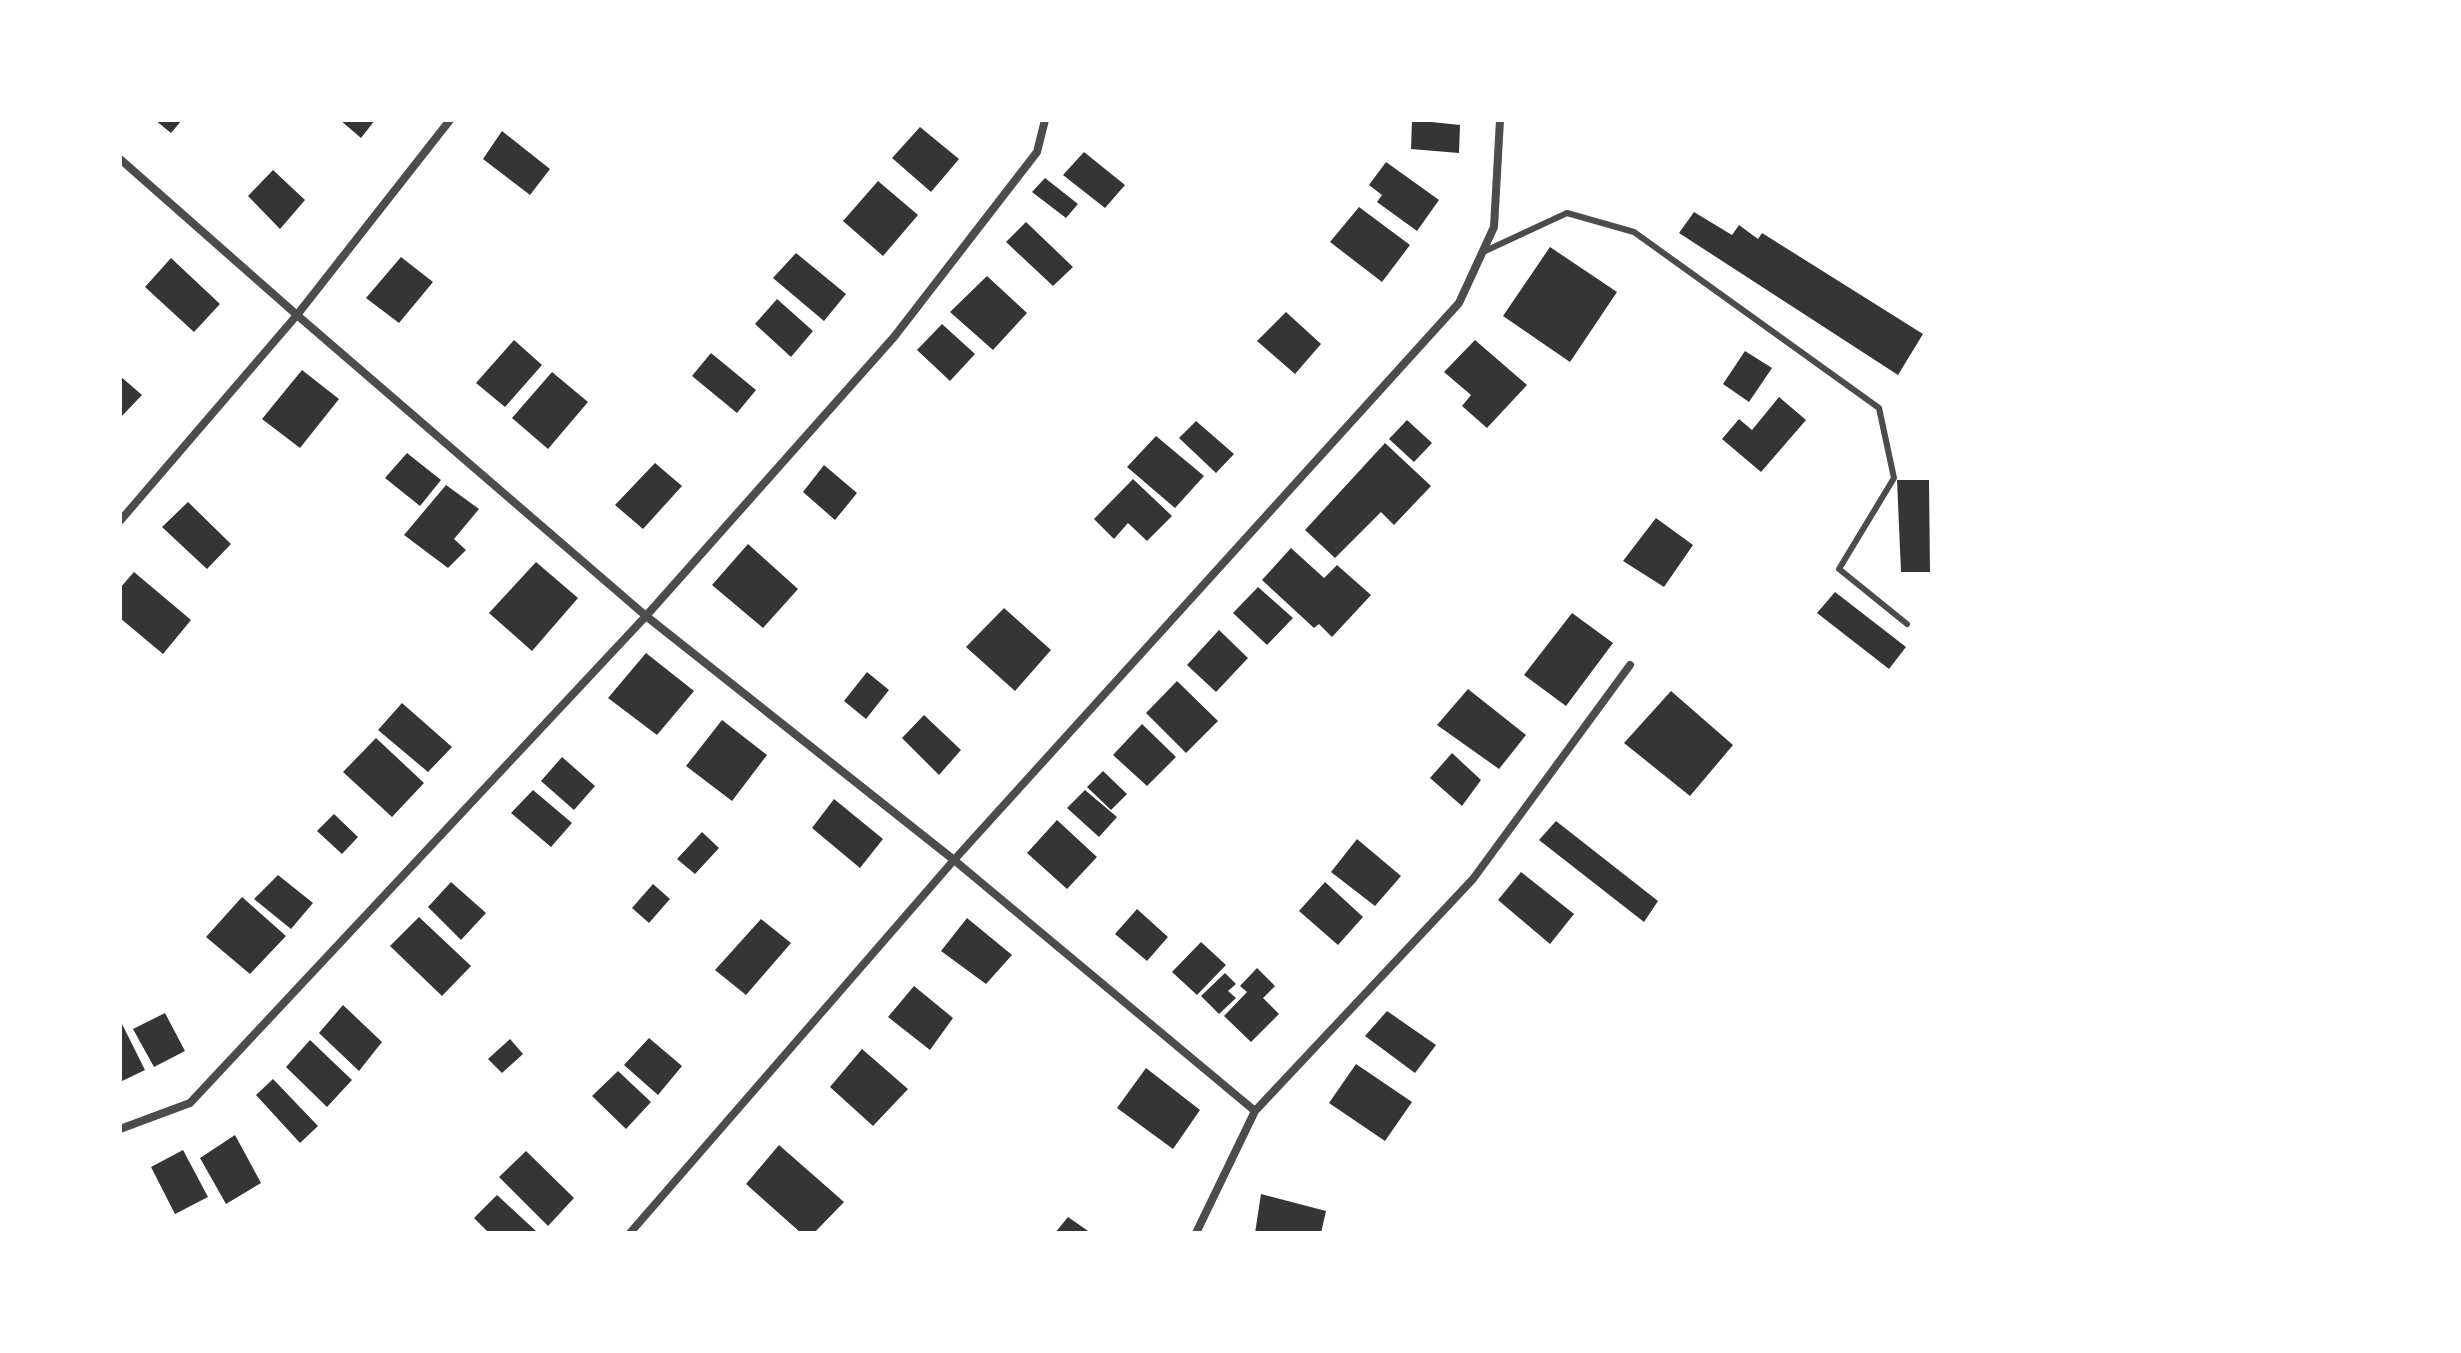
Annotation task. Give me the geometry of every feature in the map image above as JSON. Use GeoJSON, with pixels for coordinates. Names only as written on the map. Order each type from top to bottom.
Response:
{"type":"FeatureCollection","features":[{"type":"Feature","properties":{"kind":"street"},"geometry":{"type":"LineString","coordinates":[[120,521],[297,315],[450,120]]}},
{"type":"Feature","properties":{"kind":"street"},"geometry":{"type":"LineString","coordinates":[[120,1129],[190,1103],[646,616],[894,337],[1037,152],[1045,120]]}},
{"type":"Feature","properties":{"kind":"street"},"geometry":{"type":"LineString","coordinates":[[630,1233],[954,860],[1459,303],[1494,227],[1500,120]]}},
{"type":"Feature","properties":{"kind":"street"},"geometry":{"type":"LineString","coordinates":[[120,159],[646,616],[954,860],[1255,1111]]}},
{"type":"Feature","properties":{"kind":"street"},"geometry":{"type":"LineString","coordinates":[[1196,1233],[1255,1111],[1473,879],[1630,665]]}},
{"type":"Feature","properties":{"kind":"lane"},"geometry":{"type":"LineString","coordinates":[[1483,252],[1567,213],[1634,232],[1879,408],[1894,478],[1839,569],[1907,624]]}},
{"type":"Feature","properties":{"kind":"building"},"geometry":{"type":"Polygon","coordinates":[[[155,120],[182,120],[171,133],[155,120]]]}},
{"type":"Feature","properties":{"kind":"building"},"geometry":{"type":"Polygon","coordinates":[[[340,120],[375,120],[361,138],[340,120]]]}},
{"type":"Feature","properties":{"kind":"building"},"geometry":{"type":"Polygon","coordinates":[[[1412,120],[1460,125],[1459,153],[1411,149],[1412,120]]]}},
{"type":"Feature","properties":{"kind":"building"},"geometry":{"type":"Polygon","coordinates":[[[920,127],[959,159],[931,192],[892,158],[920,127]]]}},
{"type":"Feature","properties":{"kind":"building"},"geometry":{"type":"Polygon","coordinates":[[[502,131],[550,169],[530,195],[483,159],[502,131]]]}},
{"type":"Feature","properties":{"kind":"building"},"geometry":{"type":"Polygon","coordinates":[[[1084,152],[1125,185],[1105,208],[1063,175],[1084,152]]]}},
{"type":"Feature","properties":{"kind":"building"},"geometry":{"type":"Polygon","coordinates":[[[1386,162],[1439,200],[1417,231],[1377,202],[1382,195],[1369,185],[1386,162]]]}},
{"type":"Feature","properties":{"kind":"building"},"geometry":{"type":"Polygon","coordinates":[[[273,170],[305,200],[280,229],[248,196],[273,170]]]}},
{"type":"Feature","properties":{"kind":"building"},"geometry":{"type":"Polygon","coordinates":[[[1045,178],[1078,204],[1066,218],[1032,192],[1045,178]]]}},
{"type":"Feature","properties":{"kind":"building"},"geometry":{"type":"Polygon","coordinates":[[[878,181],[918,215],[883,256],[843,221],[878,181]]]}},
{"type":"Feature","properties":{"kind":"building"},"geometry":{"type":"Polygon","coordinates":[[[1359,207],[1410,245],[1382,282],[1330,242],[1359,207]]]}},
{"type":"Feature","properties":{"kind":"building"},"geometry":{"type":"Polygon","coordinates":[[[1694,212],[1732,235],[1739,225],[1758,239],[1762,233],[1923,334],[1898,375],[1679,233],[1694,212]]]}},
{"type":"Feature","properties":{"kind":"building"},"geometry":{"type":"Polygon","coordinates":[[[1026,222],[1073,267],[1053,286],[1006,242],[1026,222]]]}},
{"type":"Feature","properties":{"kind":"building"},"geometry":{"type":"Polygon","coordinates":[[[1550,247],[1617,292],[1570,362],[1503,316],[1550,247]]]}},
{"type":"Feature","properties":{"kind":"building"},"geometry":{"type":"Polygon","coordinates":[[[796,253],[846,294],[824,321],[773,278],[796,253]]]}},
{"type":"Feature","properties":{"kind":"building"},"geometry":{"type":"Polygon","coordinates":[[[401,257],[433,282],[399,323],[366,298],[401,257]]]}},
{"type":"Feature","properties":{"kind":"building"},"geometry":{"type":"Polygon","coordinates":[[[171,258],[220,304],[194,332],[145,287],[171,258]]]}},
{"type":"Feature","properties":{"kind":"building"},"geometry":{"type":"Polygon","coordinates":[[[987,276],[1027,313],[993,350],[950,312],[987,276]]]}},
{"type":"Feature","properties":{"kind":"building"},"geometry":{"type":"Polygon","coordinates":[[[777,299],[813,331],[791,357],[755,324],[777,299]]]}},
{"type":"Feature","properties":{"kind":"building"},"geometry":{"type":"Polygon","coordinates":[[[1286,312],[1321,344],[1295,374],[1257,341],[1286,312]]]}},
{"type":"Feature","properties":{"kind":"building"},"geometry":{"type":"Polygon","coordinates":[[[942,324],[975,354],[950,381],[917,350],[942,324]]]}},
{"type":"Feature","properties":{"kind":"building"},"geometry":{"type":"Polygon","coordinates":[[[514,340],[542,365],[505,407],[476,383],[514,340]]]}},
{"type":"Feature","properties":{"kind":"building"},"geometry":{"type":"Polygon","coordinates":[[[1475,340],[1527,385],[1487,428],[1462,406],[1471,395],[1444,372],[1475,340]]]}},
{"type":"Feature","properties":{"kind":"building"},"geometry":{"type":"Polygon","coordinates":[[[1745,351],[1772,368],[1749,402],[1723,384],[1745,351]]]}},
{"type":"Feature","properties":{"kind":"building"},"geometry":{"type":"Polygon","coordinates":[[[711,353],[756,390],[737,413],[692,376],[711,353]]]}},
{"type":"Feature","properties":{"kind":"building"},"geometry":{"type":"Polygon","coordinates":[[[302,370],[339,399],[300,448],[262,419],[302,370]]]}},
{"type":"Feature","properties":{"kind":"building"},"geometry":{"type":"Polygon","coordinates":[[[552,372],[588,402],[548,449],[512,418],[552,372]]]}},
{"type":"Feature","properties":{"kind":"building"},"geometry":{"type":"Polygon","coordinates":[[[120,376],[142,395],[120,418],[120,376]]]}},
{"type":"Feature","properties":{"kind":"building"},"geometry":{"type":"Polygon","coordinates":[[[1779,397],[1806,420],[1761,472],[1722,439],[1739,419],[1752,430],[1779,397]]]}},
{"type":"Feature","properties":{"kind":"building"},"geometry":{"type":"Polygon","coordinates":[[[1407,420],[1432,443],[1414,462],[1389,439],[1407,420]]]}},
{"type":"Feature","properties":{"kind":"building"},"geometry":{"type":"Polygon","coordinates":[[[1196,421],[1234,454],[1216,473],[1179,438],[1196,421]]]}},
{"type":"Feature","properties":{"kind":"building"},"geometry":{"type":"Polygon","coordinates":[[[1156,436],[1204,476],[1175,508],[1127,467],[1156,436]]]}},
{"type":"Feature","properties":{"kind":"building"},"geometry":{"type":"Polygon","coordinates":[[[1385,443],[1431,486],[1394,525],[1381,512],[1335,558],[1305,530],[1385,443]]]}},
{"type":"Feature","properties":{"kind":"building"},"geometry":{"type":"Polygon","coordinates":[[[407,453],[441,480],[420,506],[385,478],[407,453]]]}},
{"type":"Feature","properties":{"kind":"building"},"geometry":{"type":"Polygon","coordinates":[[[655,463],[682,486],[643,529],[615,505],[655,463]]]}},
{"type":"Feature","properties":{"kind":"building"},"geometry":{"type":"Polygon","coordinates":[[[824,465],[857,493],[835,520],[803,492],[824,465]]]}},
{"type":"Feature","properties":{"kind":"building"},"geometry":{"type":"Polygon","coordinates":[[[1133,479],[1172,516],[1147,541],[1128,523],[1114,539],[1094,519],[1133,479]]]}},
{"type":"Feature","properties":{"kind":"building"},"geometry":{"type":"Polygon","coordinates":[[[1897,480],[1929,480],[1930,572],[1901,572],[1897,480]]]}},
{"type":"Feature","properties":{"kind":"building"},"geometry":{"type":"Polygon","coordinates":[[[446,485],[479,509],[454,539],[466,550],[448,568],[404,535],[446,485]]]}},
{"type":"Feature","properties":{"kind":"building"},"geometry":{"type":"Polygon","coordinates":[[[188,502],[231,544],[207,569],[162,527],[188,502]]]}},
{"type":"Feature","properties":{"kind":"building"},"geometry":{"type":"Polygon","coordinates":[[[1656,518],[1693,545],[1664,587],[1623,561],[1656,518]]]}},
{"type":"Feature","properties":{"kind":"building"},"geometry":{"type":"Polygon","coordinates":[[[748,544],[798,589],[763,628],[712,585],[748,544]]]}},
{"type":"Feature","properties":{"kind":"building"},"geometry":{"type":"Polygon","coordinates":[[[1291,548],[1324,578],[1337,565],[1371,595],[1332,637],[1319,624],[1314,628],[1262,580],[1291,548]]]}},
{"type":"Feature","properties":{"kind":"building"},"geometry":{"type":"Polygon","coordinates":[[[536,562],[578,598],[532,651],[489,613],[536,562]]]}},
{"type":"Feature","properties":{"kind":"building"},"geometry":{"type":"Polygon","coordinates":[[[134,572],[191,620],[163,654],[120,618],[120,588],[134,572]]]}},
{"type":"Feature","properties":{"kind":"building"},"geometry":{"type":"Polygon","coordinates":[[[1258,587],[1293,618],[1267,645],[1233,613],[1258,587]]]}},
{"type":"Feature","properties":{"kind":"building"},"geometry":{"type":"Polygon","coordinates":[[[1835,592],[1906,647],[1889,669],[1817,613],[1835,592]]]}},
{"type":"Feature","properties":{"kind":"building"},"geometry":{"type":"Polygon","coordinates":[[[1004,608],[1051,650],[1015,691],[966,647],[1004,608]]]}},
{"type":"Feature","properties":{"kind":"building"},"geometry":{"type":"Polygon","coordinates":[[[1572,613],[1613,643],[1566,706],[1524,675],[1572,613]]]}},
{"type":"Feature","properties":{"kind":"building"},"geometry":{"type":"Polygon","coordinates":[[[1219,630],[1248,658],[1216,692],[1187,665],[1219,630]]]}},
{"type":"Feature","properties":{"kind":"building"},"geometry":{"type":"Polygon","coordinates":[[[646,653],[694,691],[657,735],[608,698],[646,653]]]}},
{"type":"Feature","properties":{"kind":"building"},"geometry":{"type":"Polygon","coordinates":[[[867,672],[889,690],[866,719],[844,701],[867,672]]]}},
{"type":"Feature","properties":{"kind":"building"},"geometry":{"type":"Polygon","coordinates":[[[1177,681],[1218,721],[1186,753],[1146,713],[1177,681]]]}},
{"type":"Feature","properties":{"kind":"building"},"geometry":{"type":"Polygon","coordinates":[[[1468,689],[1526,735],[1499,769],[1437,725],[1468,689]]]}},
{"type":"Feature","properties":{"kind":"building"},"geometry":{"type":"Polygon","coordinates":[[[1671,691],[1733,745],[1690,796],[1624,743],[1671,691]]]}},
{"type":"Feature","properties":{"kind":"building"},"geometry":{"type":"Polygon","coordinates":[[[402,703],[452,747],[428,772],[378,730],[402,703]]]}},
{"type":"Feature","properties":{"kind":"building"},"geometry":{"type":"Polygon","coordinates":[[[924,715],[961,750],[939,775],[902,738],[924,715]]]}},
{"type":"Feature","properties":{"kind":"building"},"geometry":{"type":"Polygon","coordinates":[[[722,720],[767,755],[732,801],[686,766],[722,720]]]}},
{"type":"Feature","properties":{"kind":"building"},"geometry":{"type":"Polygon","coordinates":[[[1142,724],[1176,757],[1147,786],[1113,755],[1142,724]]]}},
{"type":"Feature","properties":{"kind":"building"},"geometry":{"type":"Polygon","coordinates":[[[376,738],[424,783],[392,817],[343,772],[376,738]]]}},
{"type":"Feature","properties":{"kind":"building"},"geometry":{"type":"Polygon","coordinates":[[[1452,753],[1481,780],[1462,806],[1430,778],[1452,753]]]}},
{"type":"Feature","properties":{"kind":"building"},"geometry":{"type":"Polygon","coordinates":[[[562,757],[595,786],[574,810],[541,781],[562,757]]]}},
{"type":"Feature","properties":{"kind":"building"},"geometry":{"type":"Polygon","coordinates":[[[1103,771],[1127,794],[1111,810],[1087,787],[1103,771]]]}},
{"type":"Feature","properties":{"kind":"building"},"geometry":{"type":"Polygon","coordinates":[[[533,790],[572,823],[551,847],[511,813],[533,790]]]}},
{"type":"Feature","properties":{"kind":"building"},"geometry":{"type":"Polygon","coordinates":[[[1085,790],[1117,817],[1099,837],[1067,808],[1085,790]]]}},
{"type":"Feature","properties":{"kind":"building"},"geometry":{"type":"Polygon","coordinates":[[[834,799],[883,839],[860,868],[812,828],[834,799]]]}},
{"type":"Feature","properties":{"kind":"building"},"geometry":{"type":"Polygon","coordinates":[[[334,814],[358,837],[342,854],[317,831],[334,814]]]}},
{"type":"Feature","properties":{"kind":"building"},"geometry":{"type":"Polygon","coordinates":[[[1057,820],[1097,857],[1067,889],[1027,853],[1057,820]]]}},
{"type":"Feature","properties":{"kind":"building"},"geometry":{"type":"Polygon","coordinates":[[[1556,821],[1658,901],[1644,922],[1539,840],[1556,821]]]}},
{"type":"Feature","properties":{"kind":"building"},"geometry":{"type":"Polygon","coordinates":[[[702,832],[719,848],[695,874],[677,859],[702,832]]]}},
{"type":"Feature","properties":{"kind":"building"},"geometry":{"type":"Polygon","coordinates":[[[1357,839],[1401,876],[1375,906],[1331,872],[1357,839]]]}},
{"type":"Feature","properties":{"kind":"building"},"geometry":{"type":"Polygon","coordinates":[[[1521,872],[1574,914],[1550,944],[1498,900],[1521,872]]]}},
{"type":"Feature","properties":{"kind":"building"},"geometry":{"type":"Polygon","coordinates":[[[278,875],[313,903],[291,929],[254,899],[278,875]]]}},
{"type":"Feature","properties":{"kind":"building"},"geometry":{"type":"Polygon","coordinates":[[[451,882],[486,913],[461,940],[428,907],[451,882]]]}},
{"type":"Feature","properties":{"kind":"building"},"geometry":{"type":"Polygon","coordinates":[[[1325,882],[1363,917],[1338,945],[1299,911],[1325,882]]]}},
{"type":"Feature","properties":{"kind":"building"},"geometry":{"type":"Polygon","coordinates":[[[653,884],[670,899],[649,923],[632,908],[653,884]]]}},
{"type":"Feature","properties":{"kind":"building"},"geometry":{"type":"Polygon","coordinates":[[[242,897],[286,936],[250,974],[206,937],[242,897]]]}},
{"type":"Feature","properties":{"kind":"building"},"geometry":{"type":"Polygon","coordinates":[[[1137,909],[1168,937],[1147,961],[1115,934],[1137,909]]]}},
{"type":"Feature","properties":{"kind":"building"},"geometry":{"type":"Polygon","coordinates":[[[419,917],[471,966],[442,996],[390,946],[419,917]]]}},
{"type":"Feature","properties":{"kind":"building"},"geometry":{"type":"Polygon","coordinates":[[[967,918],[1012,955],[986,984],[941,951],[967,918]]]}},
{"type":"Feature","properties":{"kind":"building"},"geometry":{"type":"Polygon","coordinates":[[[761,919],[791,943],[746,995],[715,970],[761,919]]]}},
{"type":"Feature","properties":{"kind":"building"},"geometry":{"type":"Polygon","coordinates":[[[1201,942],[1226,965],[1197,995],[1172,972],[1201,942]]]}},
{"type":"Feature","properties":{"kind":"building"},"geometry":{"type":"Polygon","coordinates":[[[1257,968],[1275,986],[1263,998],[1279,1014],[1251,1042],[1224,1016],[1247,992],[1240,986],[1257,968]]]}},
{"type":"Feature","properties":{"kind":"building"},"geometry":{"type":"Polygon","coordinates":[[[1225,973],[1236,984],[1228,991],[1236,998],[1219,1014],[1201,996],[1225,973]]]}},
{"type":"Feature","properties":{"kind":"building"},"geometry":{"type":"Polygon","coordinates":[[[914,986],[953,1018],[930,1050],[888,1017],[914,986]]]}},
{"type":"Feature","properties":{"kind":"building"},"geometry":{"type":"Polygon","coordinates":[[[343,1005],[382,1042],[359,1071],[319,1033],[343,1005]]]}},
{"type":"Feature","properties":{"kind":"building"},"geometry":{"type":"Polygon","coordinates":[[[1387,1011],[1436,1045],[1415,1073],[1365,1036],[1387,1011]]]}},
{"type":"Feature","properties":{"kind":"building"},"geometry":{"type":"Polygon","coordinates":[[[165,1013],[185,1051],[154,1067],[133,1029],[165,1013]]]}},
{"type":"Feature","properties":{"kind":"building"},"geometry":{"type":"Polygon","coordinates":[[[120,1025],[145,1070],[120,1082],[120,1025]]]}},
{"type":"Feature","properties":{"kind":"building"},"geometry":{"type":"Polygon","coordinates":[[[649,1038],[682,1066],[658,1095],[624,1065],[649,1038]]]}},
{"type":"Feature","properties":{"kind":"building"},"geometry":{"type":"Polygon","coordinates":[[[510,1039],[523,1054],[502,1073],[488,1059],[510,1039]]]}},
{"type":"Feature","properties":{"kind":"building"},"geometry":{"type":"Polygon","coordinates":[[[310,1040],[352,1080],[327,1107],[286,1067],[310,1040]]]}},
{"type":"Feature","properties":{"kind":"building"},"geometry":{"type":"Polygon","coordinates":[[[862,1049],[908,1089],[873,1126],[830,1087],[862,1049]]]}},
{"type":"Feature","properties":{"kind":"building"},"geometry":{"type":"Polygon","coordinates":[[[1356,1064],[1412,1102],[1385,1141],[1329,1103],[1356,1064]]]}},
{"type":"Feature","properties":{"kind":"building"},"geometry":{"type":"Polygon","coordinates":[[[1146,1068],[1200,1110],[1173,1149],[1117,1108],[1146,1068]]]}},
{"type":"Feature","properties":{"kind":"building"},"geometry":{"type":"Polygon","coordinates":[[[618,1071],[651,1102],[626,1129],[592,1096],[618,1071]]]}},
{"type":"Feature","properties":{"kind":"building"},"geometry":{"type":"Polygon","coordinates":[[[273,1079],[318,1126],[300,1143],[256,1095],[273,1079]]]}},
{"type":"Feature","properties":{"kind":"building"},"geometry":{"type":"Polygon","coordinates":[[[235,1135],[261,1183],[226,1204],[200,1158],[235,1135]]]}},
{"type":"Feature","properties":{"kind":"building"},"geometry":{"type":"Polygon","coordinates":[[[779,1145],[844,1202],[814,1233],[801,1233],[746,1184],[779,1145]]]}},
{"type":"Feature","properties":{"kind":"building"},"geometry":{"type":"Polygon","coordinates":[[[183,1150],[208,1197],[175,1214],[151,1167],[183,1150]]]}},
{"type":"Feature","properties":{"kind":"building"},"geometry":{"type":"Polygon","coordinates":[[[526,1151],[574,1198],[548,1226],[499,1177],[526,1151]]]}},
{"type":"Feature","properties":{"kind":"building"},"geometry":{"type":"Polygon","coordinates":[[[1261,1194],[1326,1211],[1321,1233],[1255,1233],[1261,1194]]]}},
{"type":"Feature","properties":{"kind":"building"},"geometry":{"type":"Polygon","coordinates":[[[497,1195],[536,1231],[489,1233],[474,1218],[497,1195]]]}},
{"type":"Feature","properties":{"kind":"building"},"geometry":{"type":"Polygon","coordinates":[[[1068,1217],[1091,1233],[1055,1233],[1068,1217]]]}}]}
